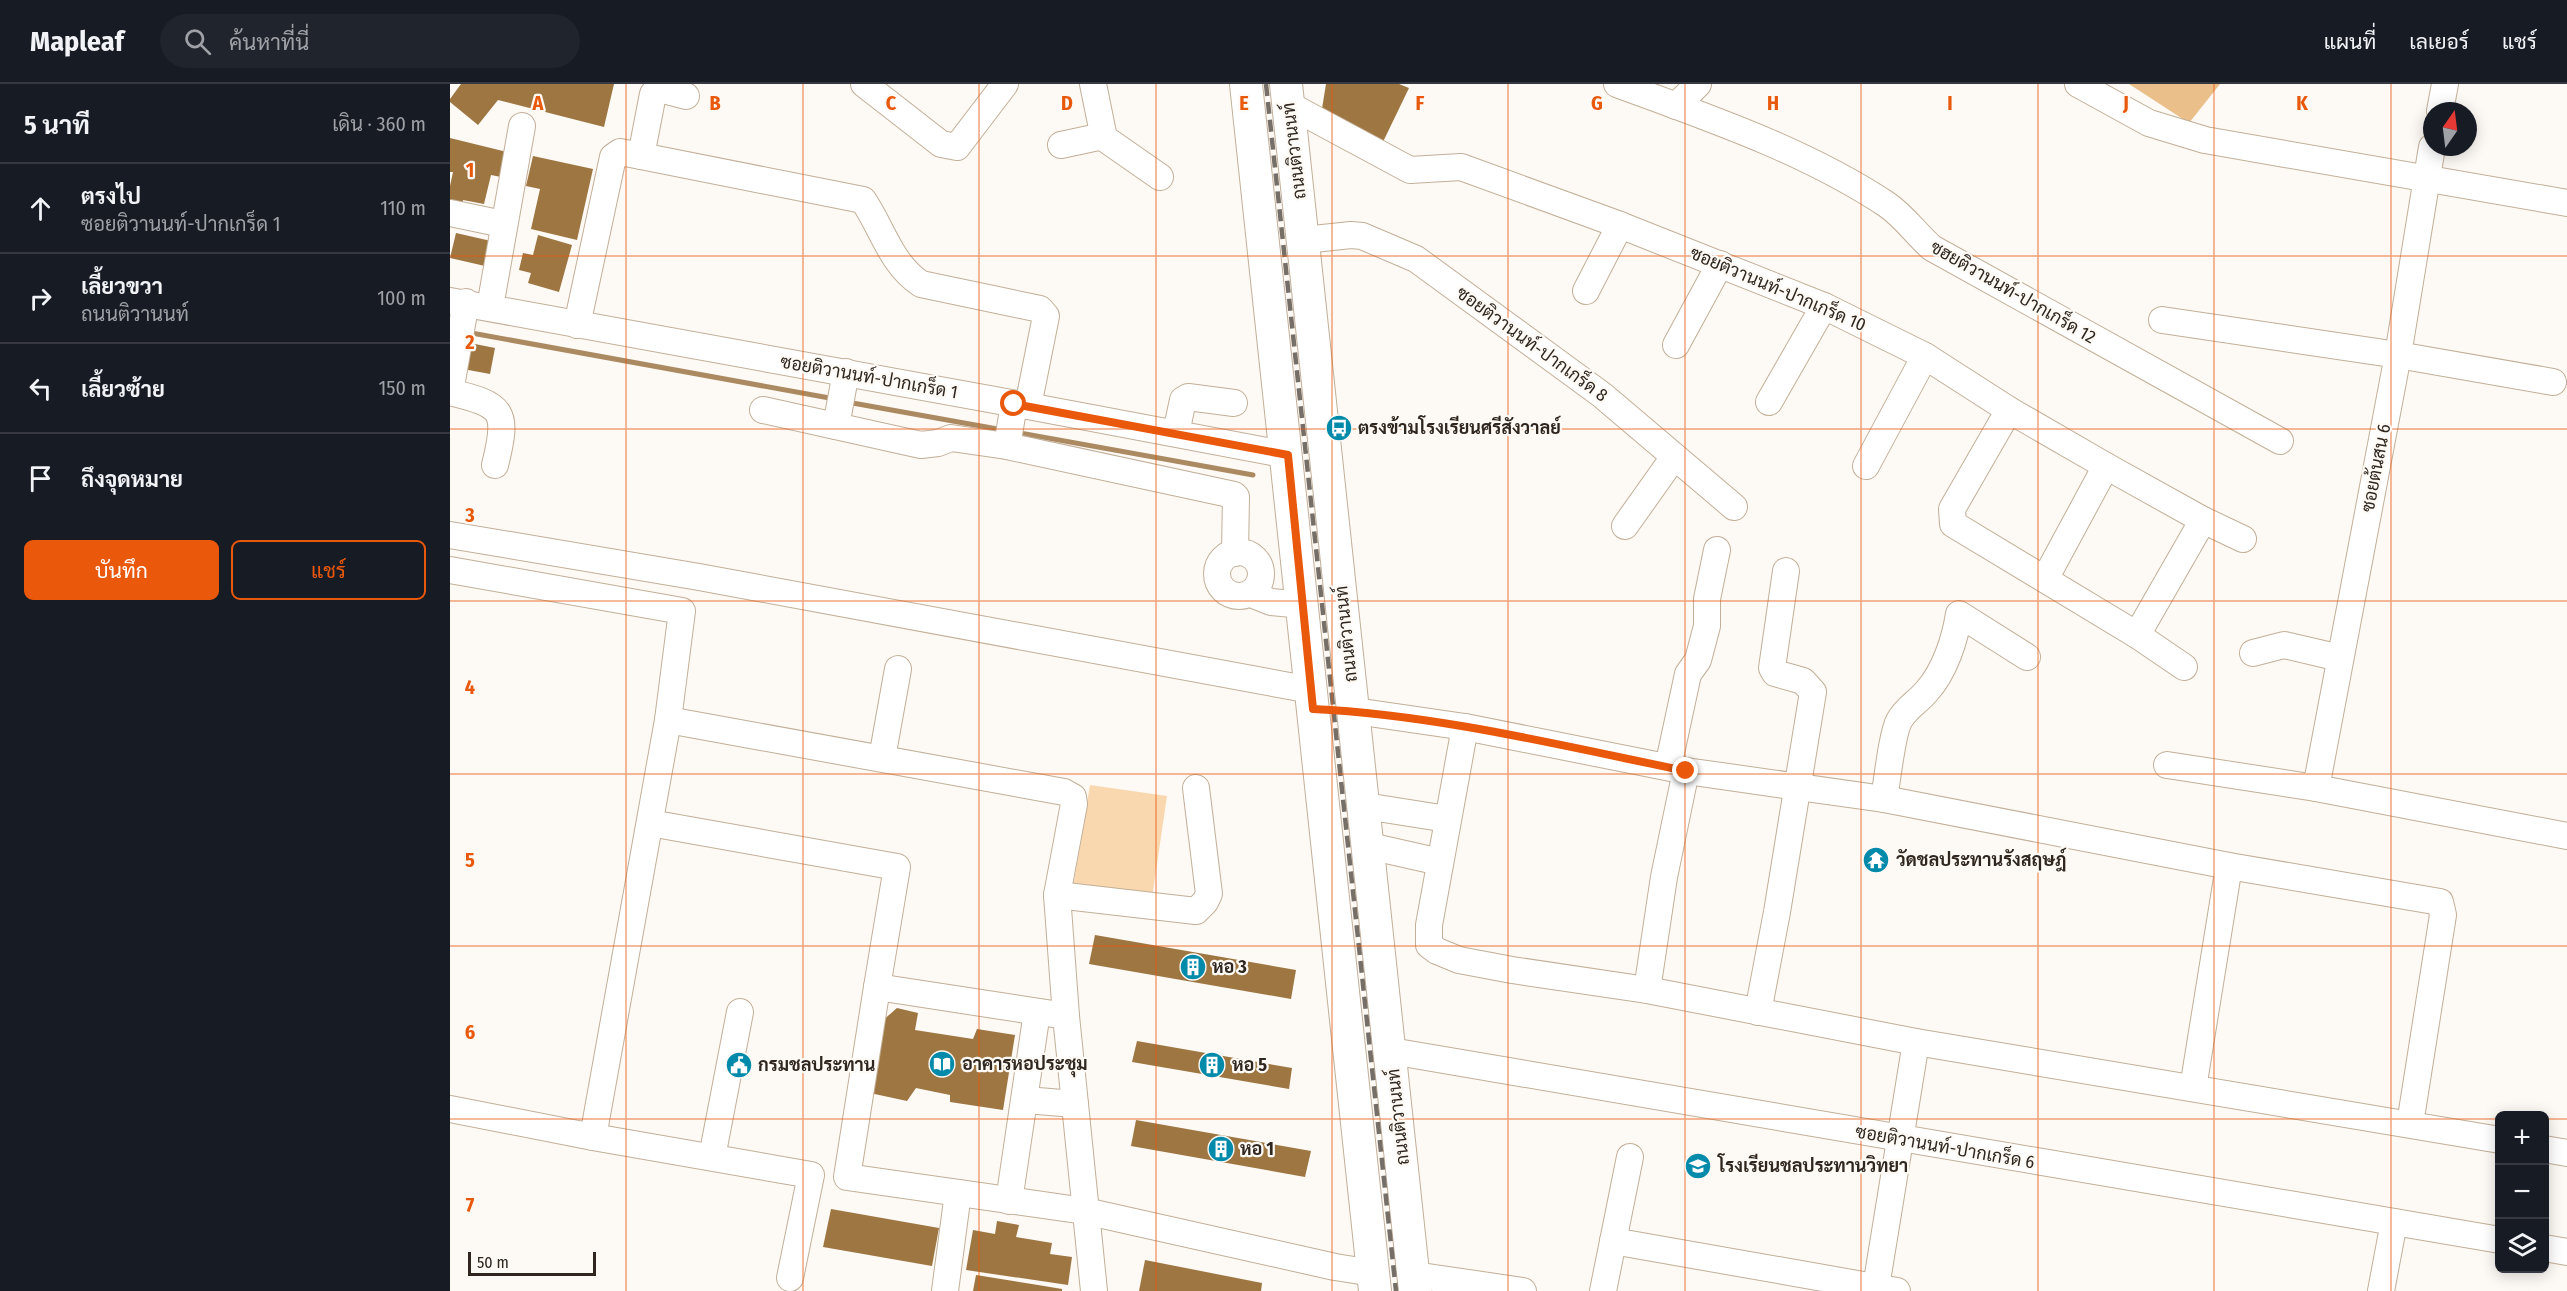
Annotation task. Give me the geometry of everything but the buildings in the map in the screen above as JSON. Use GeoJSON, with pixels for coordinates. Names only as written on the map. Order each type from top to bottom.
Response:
{"type":"FeatureCollection","features":[{"type":"Feature","properties":{"kind":"main road"},"geometry":{"type":"LineString","coordinates":[[1246,84],[1288,455],[1374,1282]]}},
{"type":"Feature","properties":{"kind":"main road","name":"ถนนติวานนท์"},"geometry":{"type":"LineString","coordinates":[[1288,95],[1415,1283]]}},
{"type":"Feature","properties":{"kind":"main road"},"geometry":{"type":"LineString","coordinates":[[1312,699],[1355,711]]}},
{"type":"Feature","properties":{"kind":"main road"},"geometry":{"type":"LineString","coordinates":[[1340,961],[1381,957]]}},
{"type":"Feature","properties":{"kind":"street"},"geometry":{"type":"LineString","coordinates":[[864,84],[941,144],[957,147],[1005,84]]}},
{"type":"Feature","properties":{"kind":"street"},"geometry":{"type":"LineString","coordinates":[[1093,84],[1103,136],[1160,177]]}},
{"type":"Feature","properties":{"kind":"street","name":"ซฮยติวานนท์-ปากเกร็ด 12"},"geometry":{"type":"LineString","coordinates":[[1617,84],[1803,157],[1887,205],[1909,223],[1918,236],[1932,248],[2280,441]]}},
{"type":"Feature","properties":{"kind":"street"},"geometry":{"type":"LineString","coordinates":[[1676,106],[1698,84]]}},
{"type":"Feature","properties":{"kind":"street"},"geometry":{"type":"LineString","coordinates":[[2078,84],[2149,123],[2205,140],[2567,203]]}},
{"type":"Feature","properties":{"kind":"street"},"geometry":{"type":"LineString","coordinates":[[2442,102],[2445,84]]}},
{"type":"Feature","properties":{"kind":"street"},"geometry":{"type":"LineString","coordinates":[[641,156],[653,94],[663,90],[686,96]]}},
{"type":"Feature","properties":{"kind":"street","name":"ซอยติวานนท์-ปากเกร็ด 10"},"geometry":{"type":"LineString","coordinates":[[1288,95],[1410,170],[1461,167],[1620,225],[1824,306],[1925,356],[2009,410],[2106,466],[2243,539]]}},
{"type":"Feature","properties":{"kind":"street"},"geometry":{"type":"LineString","coordinates":[[495,465],[502,436],[501,417],[484,400],[450,392],[468,303],[503,224],[522,126]]}},
{"type":"Feature","properties":{"kind":"street"},"geometry":{"type":"LineString","coordinates":[[1061,145],[1103,136]]}},
{"type":"Feature","properties":{"kind":"street"},"geometry":{"type":"LineString","coordinates":[[577,325],[613,158],[620,152],[863,200],[896,260],[912,278],[921,284],[1043,311],[1046,316],[1007,446]]}},
{"type":"Feature","properties":{"kind":"street","name":"ซอยต้นสน 6"},"geometry":{"type":"LineString","coordinates":[[2316,788],[2398,355],[2430,156]]}},
{"type":"Feature","properties":{"kind":"street"},"geometry":{"type":"LineString","coordinates":[[450,213],[503,224]]}},
{"type":"Feature","properties":{"kind":"street"},"geometry":{"type":"LineString","coordinates":[[1586,291],[1620,225]]}},
{"type":"Feature","properties":{"kind":"street","name":"ซอยติวานนท์-ปากเกร็ด 8"},"geometry":{"type":"LineString","coordinates":[[1304,240],[1362,236],[1416,259],[1602,395],[1734,507]]}},
{"type":"Feature","properties":{"kind":"street"},"geometry":{"type":"LineString","coordinates":[[1676,345],[1720,264]]}},
{"type":"Feature","properties":{"kind":"street","name":"ซอยติวานนท์-ปากเกร็ด 1"},"geometry":{"type":"LineString","coordinates":[[468,303],[1288,455]]}},
{"type":"Feature","properties":{"kind":"street"},"geometry":{"type":"LineString","coordinates":[[1769,402],[1824,306]]}},
{"type":"Feature","properties":{"kind":"street"},"geometry":{"type":"LineString","coordinates":[[2162,320],[2398,355],[2553,382]]}},
{"type":"Feature","properties":{"kind":"street"},"geometry":{"type":"LineString","coordinates":[[1866,466],[1925,356]]}},
{"type":"Feature","properties":{"kind":"street"},"geometry":{"type":"LineString","coordinates":[[836,426],[846,372]]}},
{"type":"Feature","properties":{"kind":"street"},"geometry":{"type":"LineString","coordinates":[[1176,433],[1183,400],[1188,397],[1234,403]]}},
{"type":"Feature","properties":{"kind":"street"},"geometry":{"type":"LineString","coordinates":[[764,410],[921,445],[938,443],[951,438],[1007,446],[1234,495],[1236,497],[1235,553],[1253,557],[1258,561],[1263,572],[1258,588],[1251,594],[1271,602],[1303,605]]}},
{"type":"Feature","properties":{"kind":"street"},"geometry":{"type":"LineString","coordinates":[[2009,410],[1952,509],[1951,520],[1957,528],[2137,635],[2184,667]]}},
{"type":"Feature","properties":{"kind":"street"},"geometry":{"type":"LineString","coordinates":[[1625,526],[1674,457]]}},
{"type":"Feature","properties":{"kind":"street"},"geometry":{"type":"LineString","coordinates":[[2045,579],[2106,466]]}},
{"type":"Feature","properties":{"kind":"street"},"geometry":{"type":"LineString","coordinates":[[2137,635],[2203,519]]}},
{"type":"Feature","properties":{"kind":"street"},"geometry":{"type":"LineString","coordinates":[[450,535],[711,579],[1312,699]]}},
{"type":"Feature","properties":{"kind":"street"},"geometry":{"type":"LineString","coordinates":[[1647,990],[1688,674],[1698,660],[1707,626],[1707,599],[1717,550]]}},
{"type":"Feature","properties":{"kind":"street"},"geometry":{"type":"LineString","coordinates":[[450,570],[682,610],[668,720],[593,1137]]}},
{"type":"Feature","properties":{"kind":"street"},"geometry":{"type":"LineString","coordinates":[[1758,1012],[1777,912],[1812,692],[1803,681],[1775,673],[1772,668],[1786,571]]}},
{"type":"Feature","properties":{"kind":"street"},"geometry":{"type":"LineString","coordinates":[[1884,799],[1897,723],[1907,709],[1928,691],[1936,677],[1956,634],[1959,614],[2027,657]]}},
{"type":"Feature","properties":{"kind":"street"},"geometry":{"type":"LineString","coordinates":[[2253,653],[2284,645],[2340,658]]}},
{"type":"Feature","properties":{"kind":"street"},"geometry":{"type":"LineString","coordinates":[[882,758],[898,669]]}},
{"type":"Feature","properties":{"kind":"street"},"geometry":{"type":"LineString","coordinates":[[1355,711],[1464,727],[1677,769],[1884,799],[2229,866],[2440,903],[2443,915],[2410,1124]]}},
{"type":"Feature","properties":{"kind":"street"},"geometry":{"type":"LineString","coordinates":[[668,720],[1064,792],[1073,798],[1074,804],[1057,895],[1066,1016],[1094,1291]]}},
{"type":"Feature","properties":{"kind":"street"},"geometry":{"type":"LineString","coordinates":[[1464,727],[1428,941],[1429,945],[1437,951],[1459,960],[1647,990],[1758,1012],[1914,1054],[2193,1088],[2495,1139]]}},
{"type":"Feature","properties":{"kind":"street"},"geometry":{"type":"LineString","coordinates":[[2167,765],[2316,788],[2567,836]]}},
{"type":"Feature","properties":{"kind":"street"},"geometry":{"type":"LineString","coordinates":[[1057,895],[1196,911],[1209,894],[1196,788]]}},
{"type":"Feature","properties":{"kind":"street"},"geometry":{"type":"LineString","coordinates":[[1365,806],[1447,819]]}},
{"type":"Feature","properties":{"kind":"street"},"geometry":{"type":"LineString","coordinates":[[650,823],[897,867],[847,1177],[1085,1211],[1335,1267],[1374,1282]]}},
{"type":"Feature","properties":{"kind":"street"},"geometry":{"type":"LineString","coordinates":[[1369,846],[1440,862]]}},
{"type":"Feature","properties":{"kind":"street"},"geometry":{"type":"LineString","coordinates":[[2193,1088],[2229,866]]}},
{"type":"Feature","properties":{"kind":"street"},"geometry":{"type":"LineString","coordinates":[[877,987],[1066,1016]]}},
{"type":"Feature","properties":{"kind":"street"},"geometry":{"type":"LineString","coordinates":[[712,1157],[740,1012]]}},
{"type":"Feature","properties":{"kind":"street"},"geometry":{"type":"LineString","coordinates":[[1009,1201],[1037,1012]]}},
{"type":"Feature","properties":{"kind":"street","name":"ซอยติวานนท์-ปากเกร็ด 6"},"geometry":{"type":"LineString","coordinates":[[1391,1051],[1903,1131],[2495,1239]]}},
{"type":"Feature","properties":{"kind":"street"},"geometry":{"type":"LineString","coordinates":[[1613,1241],[1886,1289],[1903,1131],[1914,1054]]}},
{"type":"Feature","properties":{"kind":"street"},"geometry":{"type":"LineString","coordinates":[[1025,1100],[1075,1104]]}},
{"type":"Feature","properties":{"kind":"street"},"geometry":{"type":"LineString","coordinates":[[450,1109],[593,1137],[811,1175],[790,1278]]}},
{"type":"Feature","properties":{"kind":"street"},"geometry":{"type":"LineString","coordinates":[[2549,1150],[2567,1153]]}},
{"type":"Feature","properties":{"kind":"street"},"geometry":{"type":"LineString","coordinates":[[1603,1291],[1630,1157]]}},
{"type":"Feature","properties":{"kind":"street"},"geometry":{"type":"LineString","coordinates":[[945,1291],[957,1194]]}},
{"type":"Feature","properties":{"kind":"street"},"geometry":{"type":"LineString","coordinates":[[2381,1291],[2394,1222]]}},
{"type":"Feature","properties":{"kind":"street"},"geometry":{"type":"LineString","coordinates":[[2549,1249],[2567,1252]]}},
{"type":"Feature","properties":{"kind":"street"},"geometry":{"type":"LineString","coordinates":[[1415,1283],[1523,1291]]}},
{"type":"Feature","properties":{"kind":"shaded area"},"geometry":{"type":"Polygon","coordinates":[[[2129,84],[2220,84],[2189,123],[2129,84]]]}},
{"type":"Feature","properties":{"kind":"shaded area"},"geometry":{"type":"Polygon","coordinates":[[[1090,785],[1167,796],[1152,898],[1073,887],[1090,785]]]}},
{"type":"Feature","properties":{"kind":"waterway"},"geometry":{"type":"LineString","coordinates":[[466,332],[835,399]]}},
{"type":"Feature","properties":{"kind":"waterway"},"geometry":{"type":"LineString","coordinates":[[847,402],[1003,430]]}},
{"type":"Feature","properties":{"kind":"waterway"},"geometry":{"type":"LineString","coordinates":[[1015,432],[1253,475]]}},
{"type":"Feature","properties":{"kind":"railway"},"geometry":{"type":"LineString","coordinates":[[1266,84],[1396,1291]]}},
{"type":"Feature","properties":{"kind":"place","name":"ตรงข้ามโรงเรียนศรีสังวาลย์"},"geometry":{"type":"Point","coordinates":[1339,428]}},
{"type":"Feature","properties":{"kind":"place","name":"วัดชลประทานรังสฤษฎ์"},"geometry":{"type":"Point","coordinates":[1876,860]}},
{"type":"Feature","properties":{"kind":"place","name":"หอ 3"},"geometry":{"type":"Point","coordinates":[1193,967]}},
{"type":"Feature","properties":{"kind":"place","name":"อาคารหอประชุม"},"geometry":{"type":"Point","coordinates":[942,1064]}},
{"type":"Feature","properties":{"kind":"place","name":"กรมชลประทาน"},"geometry":{"type":"Point","coordinates":[739,1065]}},
{"type":"Feature","properties":{"kind":"place","name":"หอ 5"},"geometry":{"type":"Point","coordinates":[1212,1065]}},
{"type":"Feature","properties":{"kind":"place","name":"หอ 1"},"geometry":{"type":"Point","coordinates":[1221,1149]}},
{"type":"Feature","properties":{"kind":"place","name":"โรงเรียนชลประทานวิทยา"},"geometry":{"type":"Point","coordinates":[1698,1166]}},
{"type":"Feature","properties":{"kind":"route"},"geometry":{"type":"LineString","coordinates":[[1014,404],[1288,455],[1313,709],[1355,711],[1464,727],[1686,771]]}}]}
